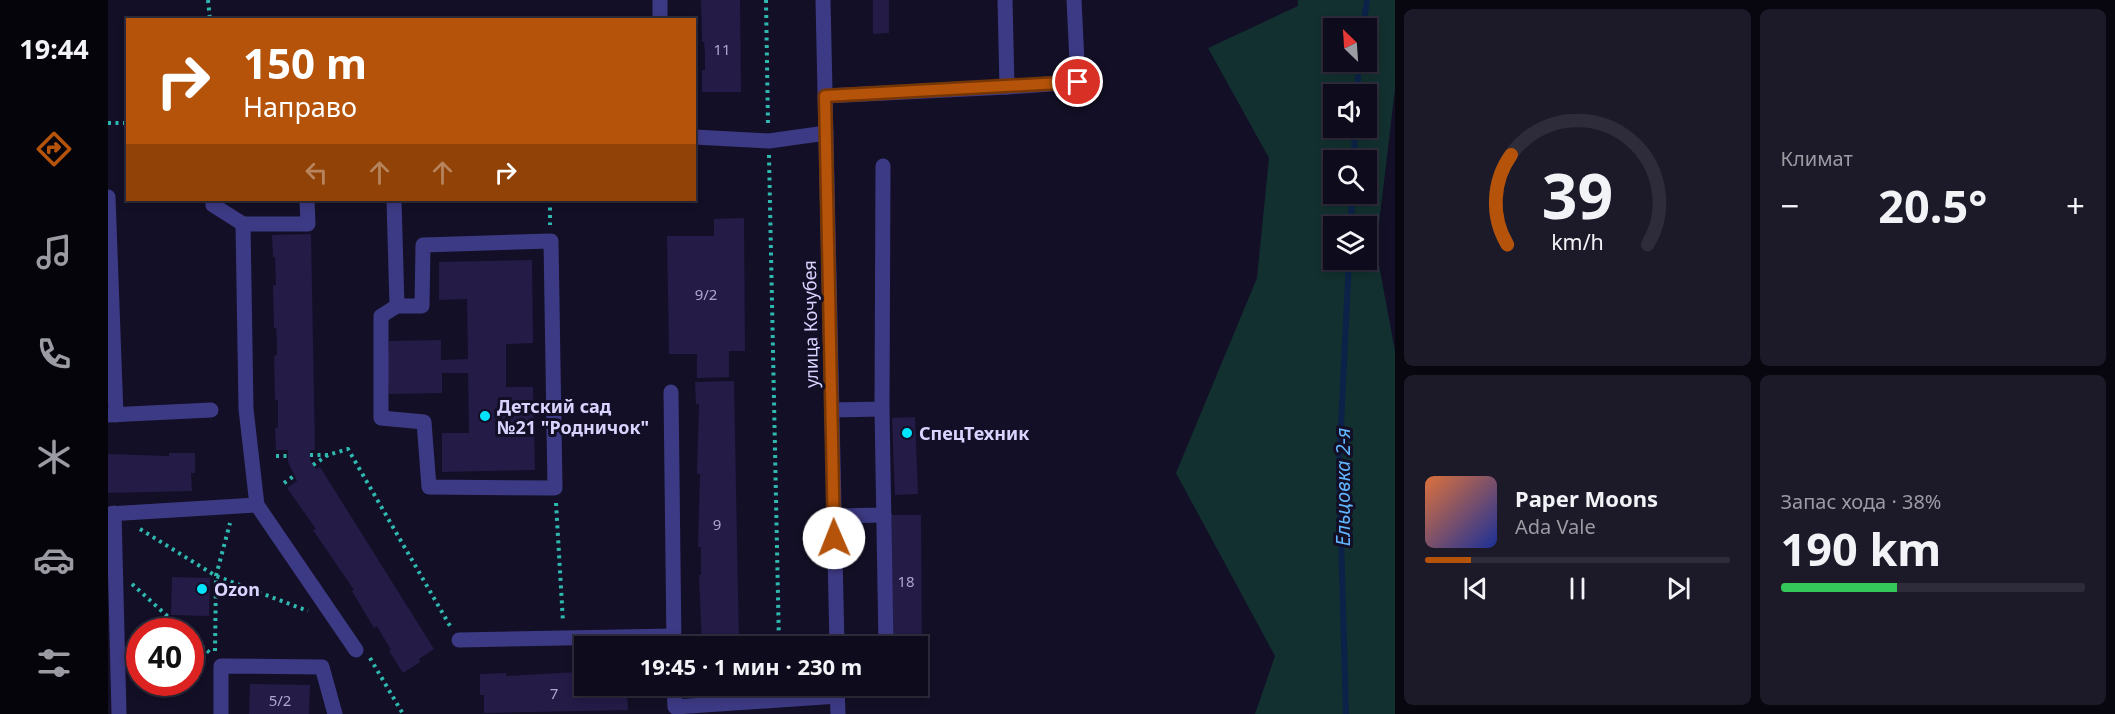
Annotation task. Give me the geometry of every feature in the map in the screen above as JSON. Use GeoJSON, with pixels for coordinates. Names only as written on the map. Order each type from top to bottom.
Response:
{"type":"FeatureCollection","features":[{"type":"Feature","properties":{"kind":"street"},"geometry":{"type":"LineString","coordinates":[[660,0],[660,18]]}},
{"type":"Feature","properties":{"kind":"street","name":"улица Кочубея"},"geometry":{"type":"LineString","coordinates":[[823,0],[837,636]]}},
{"type":"Feature","properties":{"kind":"street"},"geometry":{"type":"LineString","coordinates":[[1005,0],[1007,87]]}},
{"type":"Feature","properties":{"kind":"street"},"geometry":{"type":"LineString","coordinates":[[825,96],[1078,82],[1074,0]]}},
{"type":"Feature","properties":{"kind":"street"},"geometry":{"type":"LineString","coordinates":[[696,137],[769,141],[826,133]]}},
{"type":"Feature","properties":{"kind":"street"},"geometry":{"type":"LineString","coordinates":[[883,166],[882,409],[886,636]]}},
{"type":"Feature","properties":{"kind":"street"},"geometry":{"type":"LineString","coordinates":[[108,197],[112,415],[212,410]]}},
{"type":"Feature","properties":{"kind":"street"},"geometry":{"type":"LineString","coordinates":[[213,201],[213,205],[243,224],[308,224],[307,201]]}},
{"type":"Feature","properties":{"kind":"street"},"geometry":{"type":"LineString","coordinates":[[394,201],[397,306]]}},
{"type":"Feature","properties":{"kind":"street"},"geometry":{"type":"LineString","coordinates":[[243,224],[246,409],[257,504],[356,650]]}},
{"type":"Feature","properties":{"kind":"street"},"geometry":{"type":"LineString","coordinates":[[551,241],[555,488],[429,487],[424,422],[381,418],[381,316],[397,306],[422,306],[423,245],[551,241]]}},
{"type":"Feature","properties":{"kind":"street"},"geometry":{"type":"LineString","coordinates":[[671,392],[674,636]]}},
{"type":"Feature","properties":{"kind":"street"},"geometry":{"type":"LineString","coordinates":[[832,410],[882,409]]}},
{"type":"Feature","properties":{"kind":"street"},"geometry":{"type":"LineString","coordinates":[[119,714],[111,513],[257,504]]}},
{"type":"Feature","properties":{"kind":"street"},"geometry":{"type":"LineString","coordinates":[[834,516],[884,515]]}},
{"type":"Feature","properties":{"kind":"street"},"geometry":{"type":"LineString","coordinates":[[459,640],[574,638]]}},
{"type":"Feature","properties":{"kind":"street"},"geometry":{"type":"LineString","coordinates":[[221,714],[221,666],[322,667],[335,714]]}},
{"type":"Feature","properties":{"kind":"street"},"geometry":{"type":"LineString","coordinates":[[675,710],[794,696]]}},
{"type":"Feature","properties":{"kind":"street"},"geometry":{"type":"LineString","coordinates":[[837,696],[838,714]]}},
{"type":"Feature","properties":{"kind":"path"},"geometry":{"type":"LineString","coordinates":[[208,0],[210,18]]}},
{"type":"Feature","properties":{"kind":"path"},"geometry":{"type":"LineString","coordinates":[[766,0],[779,636]]}},
{"type":"Feature","properties":{"kind":"path"},"geometry":{"type":"LineString","coordinates":[[108,123],[126,123]]}},
{"type":"Feature","properties":{"kind":"path"},"geometry":{"type":"LineString","coordinates":[[550,201],[551,241]]}},
{"type":"Feature","properties":{"kind":"path"},"geometry":{"type":"LineString","coordinates":[[310,455],[328,455],[348,449],[459,640]]}},
{"type":"Feature","properties":{"kind":"path"},"geometry":{"type":"LineString","coordinates":[[313,465],[328,455]]}},
{"type":"Feature","properties":{"kind":"path"},"geometry":{"type":"LineString","coordinates":[[276,456],[288,456]]}},
{"type":"Feature","properties":{"kind":"path"},"geometry":{"type":"LineString","coordinates":[[284,483],[294,476]]}},
{"type":"Feature","properties":{"kind":"path"},"geometry":{"type":"LineString","coordinates":[[555,488],[564,638]]}},
{"type":"Feature","properties":{"kind":"path"},"geometry":{"type":"LineString","coordinates":[[204,648],[215,658],[216,576],[235,506]]}},
{"type":"Feature","properties":{"kind":"path"},"geometry":{"type":"LineString","coordinates":[[111,513],[216,576],[336,621]]}},
{"type":"Feature","properties":{"kind":"path"},"geometry":{"type":"LineString","coordinates":[[115,569],[169,618]]}},
{"type":"Feature","properties":{"kind":"path"},"geometry":{"type":"LineString","coordinates":[[356,650],[368,654],[403,714]]}},
{"type":"Feature","properties":{"kind":"green space"},"geometry":{"type":"Polygon","coordinates":[[[1298,0],[1395,0],[1395,89],[1377,241],[1377,216],[1323,216],[1323,270],[1377,270],[1377,254],[1395,351],[1395,714],[1255,714],[1275,656],[1176,473],[1257,278],[1269,158],[1208,48],[1298,6],[1298,0]]]}},
{"type":"Feature","properties":{"kind":"building"},"geometry":{"type":"Polygon","coordinates":[[[701,0],[740,0],[741,92],[702,92],[702,70],[705,70],[705,56],[704,42],[702,42],[701,0]]]}},
{"type":"Feature","properties":{"kind":"building"},"geometry":{"type":"Polygon","coordinates":[[[873,0],[889,0],[889,33],[873,34],[873,0]]]}},
{"type":"Feature","properties":{"kind":"building"},"geometry":{"type":"Polygon","coordinates":[[[139,17],[177,17],[177,18],[139,17]]]}},
{"type":"Feature","properties":{"kind":"building"},"geometry":{"type":"Polygon","coordinates":[[[744,218],[745,351],[729,351],[729,377],[697,378],[697,354],[669,354],[667,236],[714,236],[714,219],[744,218]]]}},
{"type":"Feature","properties":{"kind":"building"},"geometry":{"type":"Polygon","coordinates":[[[311,234],[315,450],[310,450],[310,460],[316,469],[320,467],[434,649],[403,673],[377,626],[374,628],[352,591],[354,590],[287,488],[297,481],[288,462],[288,450],[276,450],[275,428],[278,428],[278,400],[275,400],[274,356],[277,355],[277,342],[276,328],[274,328],[273,285],[276,285],[272,235],[311,234]]]}},
{"type":"Feature","properties":{"kind":"building"},"geometry":{"type":"Polygon","coordinates":[[[532,260],[533,343],[506,344],[506,387],[533,387],[535,470],[442,472],[442,433],[469,433],[468,373],[442,373],[442,393],[389,394],[387,370],[389,341],[441,340],[441,360],[468,359],[467,299],[439,300],[439,262],[532,260]]]}},
{"type":"Feature","properties":{"kind":"building"},"geometry":{"type":"Polygon","coordinates":[[[734,381],[739,636],[702,636],[699,575],[701,575],[701,547],[698,547],[700,474],[697,474],[699,404],[696,404],[695,382],[734,381]]]}},
{"type":"Feature","properties":{"kind":"building"},"geometry":{"type":"Polygon","coordinates":[[[915,417],[918,494],[895,495],[892,418],[915,417]]]}},
{"type":"Feature","properties":{"kind":"building"},"geometry":{"type":"Polygon","coordinates":[[[169,453],[195,453],[195,473],[191,473],[192,491],[108,493],[108,454],[169,456],[169,453]]]}},
{"type":"Feature","properties":{"kind":"building"},"geometry":{"type":"Polygon","coordinates":[[[890,515],[921,515],[922,636],[891,636],[890,515]]]}},
{"type":"Feature","properties":{"kind":"building"},"geometry":{"type":"Polygon","coordinates":[[[172,577],[210,578],[209,616],[171,615],[172,577]]]}},
{"type":"Feature","properties":{"kind":"building"},"geometry":{"type":"Polygon","coordinates":[[[574,672],[574,696],[627,696],[628,710],[484,713],[484,695],[480,695],[480,674],[506,673],[506,676],[574,672]]]}},
{"type":"Feature","properties":{"kind":"building"},"geometry":{"type":"Polygon","coordinates":[[[250,684],[310,685],[309,714],[249,714],[250,684]]]}},
{"type":"Feature","properties":{"kind":"waterway","name":"Ельцовка 2-я"},"geometry":{"type":"LineString","coordinates":[[1364,18],[1367,0]]}},
{"type":"Feature","properties":{"kind":"waterway","name":"Ельцовка 2-я"},"geometry":{"type":"LineString","coordinates":[[1358,72],[1358,84]]}},
{"type":"Feature","properties":{"kind":"waterway","name":"Ельцовка 2-я"},"geometry":{"type":"LineString","coordinates":[[1354,150],[1355,138]]}},
{"type":"Feature","properties":{"kind":"waterway","name":"Ельцовка 2-я"},"geometry":{"type":"LineString","coordinates":[[1351,216],[1352,204]]}},
{"type":"Feature","properties":{"kind":"waterway","name":"Ельцовка 2-я"},"geometry":{"type":"LineString","coordinates":[[1346,714],[1339,466],[1349,270]]}},
{"type":"Feature","properties":{"kind":"place","name":"Детский сад №21 \"Родничок\""},"geometry":{"type":"Point","coordinates":[485,416]}},
{"type":"Feature","properties":{"kind":"place","name":"СпецТехник"},"geometry":{"type":"Point","coordinates":[907,433]}},
{"type":"Feature","properties":{"kind":"place","name":"Ozon"},"geometry":{"type":"Point","coordinates":[202,589]}},
{"type":"Feature","properties":{"kind":"route"},"geometry":{"type":"LineString","coordinates":[[834,538],[825,96],[1078,82]]}}]}
